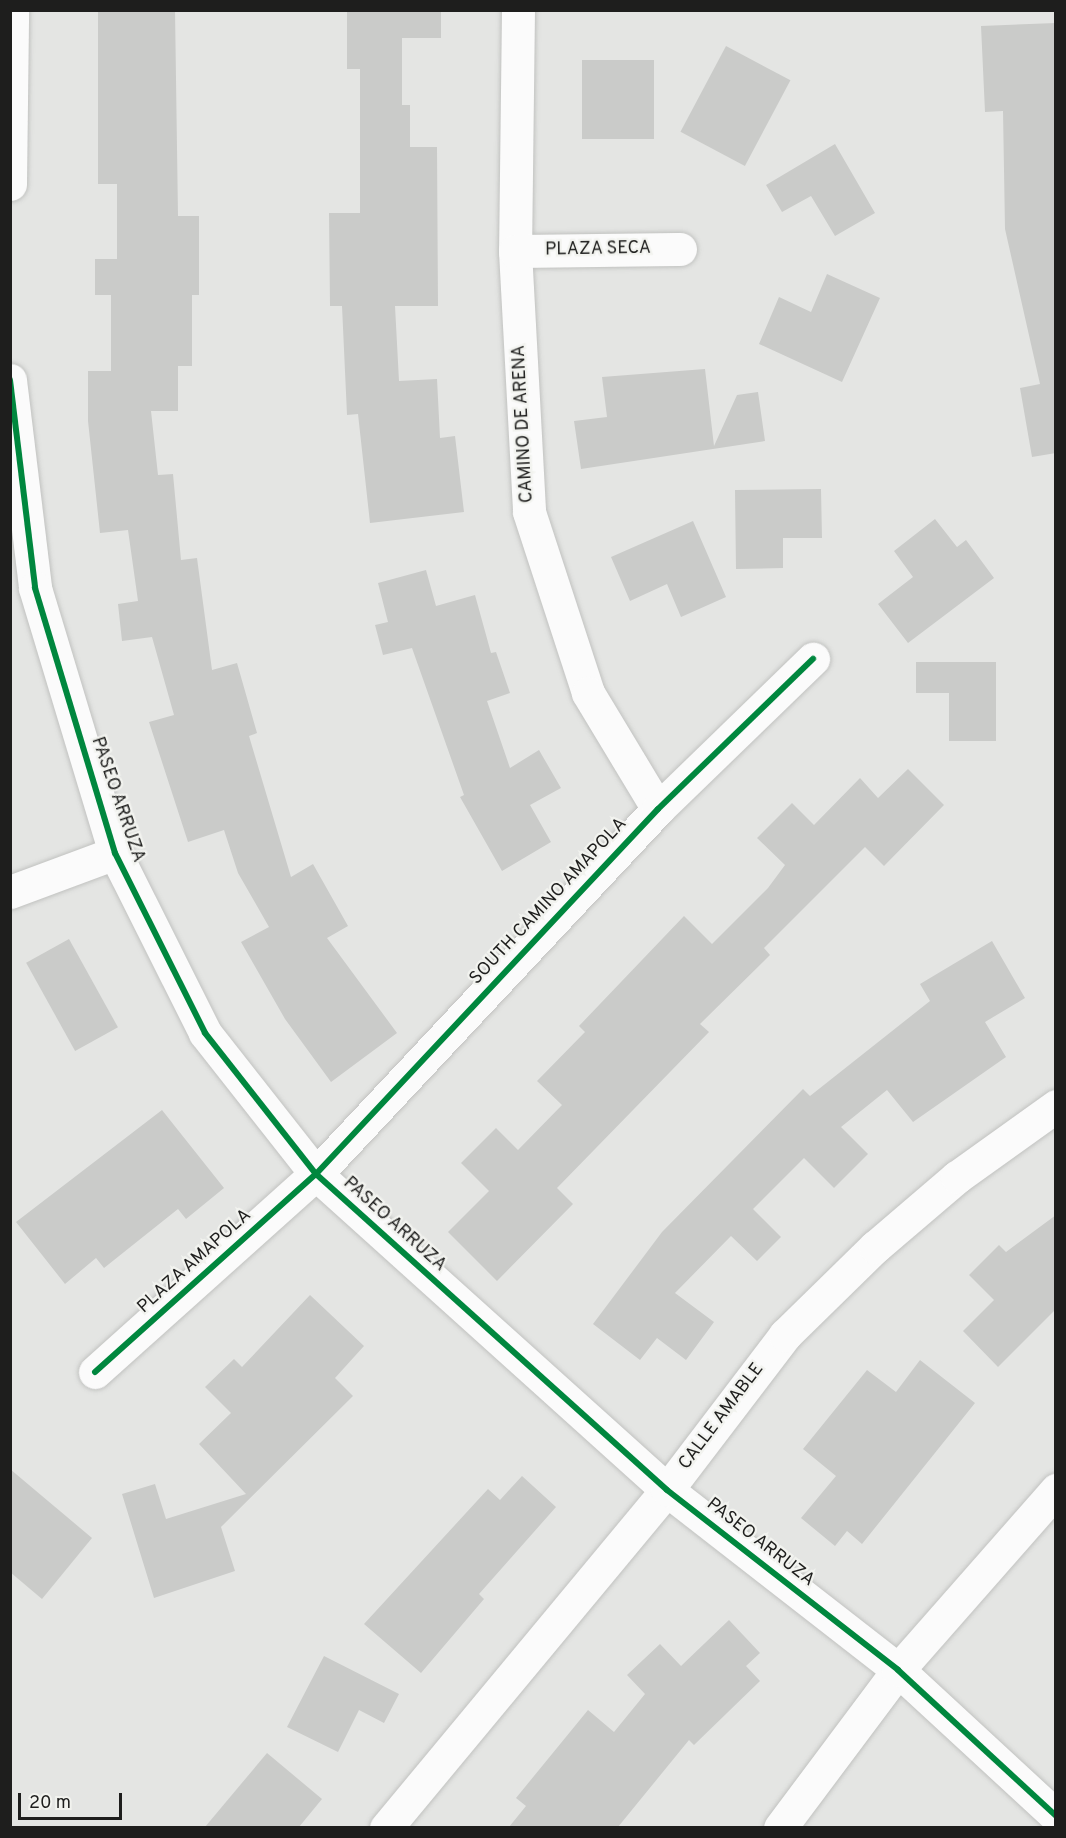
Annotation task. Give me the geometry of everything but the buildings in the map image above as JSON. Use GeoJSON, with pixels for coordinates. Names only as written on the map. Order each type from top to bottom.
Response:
{"type":"FeatureCollection","features":[{"type":"Feature","properties":{"kind":"street"},"geometry":{"type":"LineString","coordinates":[[10,184],[12,10]]}},
{"type":"Feature","properties":{"kind":"street","name":"CAMINO DE ARENA"},"geometry":{"type":"LineString","coordinates":[[518,10],[515,251],[529,513],[588,693],[658,809]]}},
{"type":"Feature","properties":{"kind":"street","name":"PLAZA SECA"},"geometry":{"type":"LineString","coordinates":[[515,251],[680,249]]}},
{"type":"Feature","properties":{"kind":"street","name":"PASEO ARRUZA"},"geometry":{"type":"LineString","coordinates":[[10,380],[35,588],[115,853],[206,1033],[316,1174],[667,1490],[898,1670],[1056,1816]]}},
{"type":"Feature","properties":{"kind":"street","name":"SOUTH CAMINO AMAPOLA"},"geometry":{"type":"LineString","coordinates":[[316,1174],[658,809],[813,659]]}},
{"type":"Feature","properties":{"kind":"street"},"geometry":{"type":"LineString","coordinates":[[10,892],[115,853]]}},
{"type":"Feature","properties":{"kind":"street","name":"CALLE AMABLE"},"geometry":{"type":"LineString","coordinates":[[386,1827],[667,1490],[785,1335],[893,1231],[1056,1106]]}},
{"type":"Feature","properties":{"kind":"street","name":"PLAZA AMAPOLA"},"geometry":{"type":"LineString","coordinates":[[95,1372],[316,1174]]}},
{"type":"Feature","properties":{"kind":"street"},"geometry":{"type":"LineString","coordinates":[[780,1827],[898,1670],[1056,1490]]}},
{"type":"Feature","properties":{"kind":"cycle path"},"geometry":{"type":"LineString","coordinates":[[10,380],[35,588],[115,853],[205,1033],[316,1174],[667,1490],[898,1670],[1056,1816]]}},
{"type":"Feature","properties":{"kind":"cycle path"},"geometry":{"type":"LineString","coordinates":[[95,1372],[316,1174],[658,809],[813,659]]}}]}
